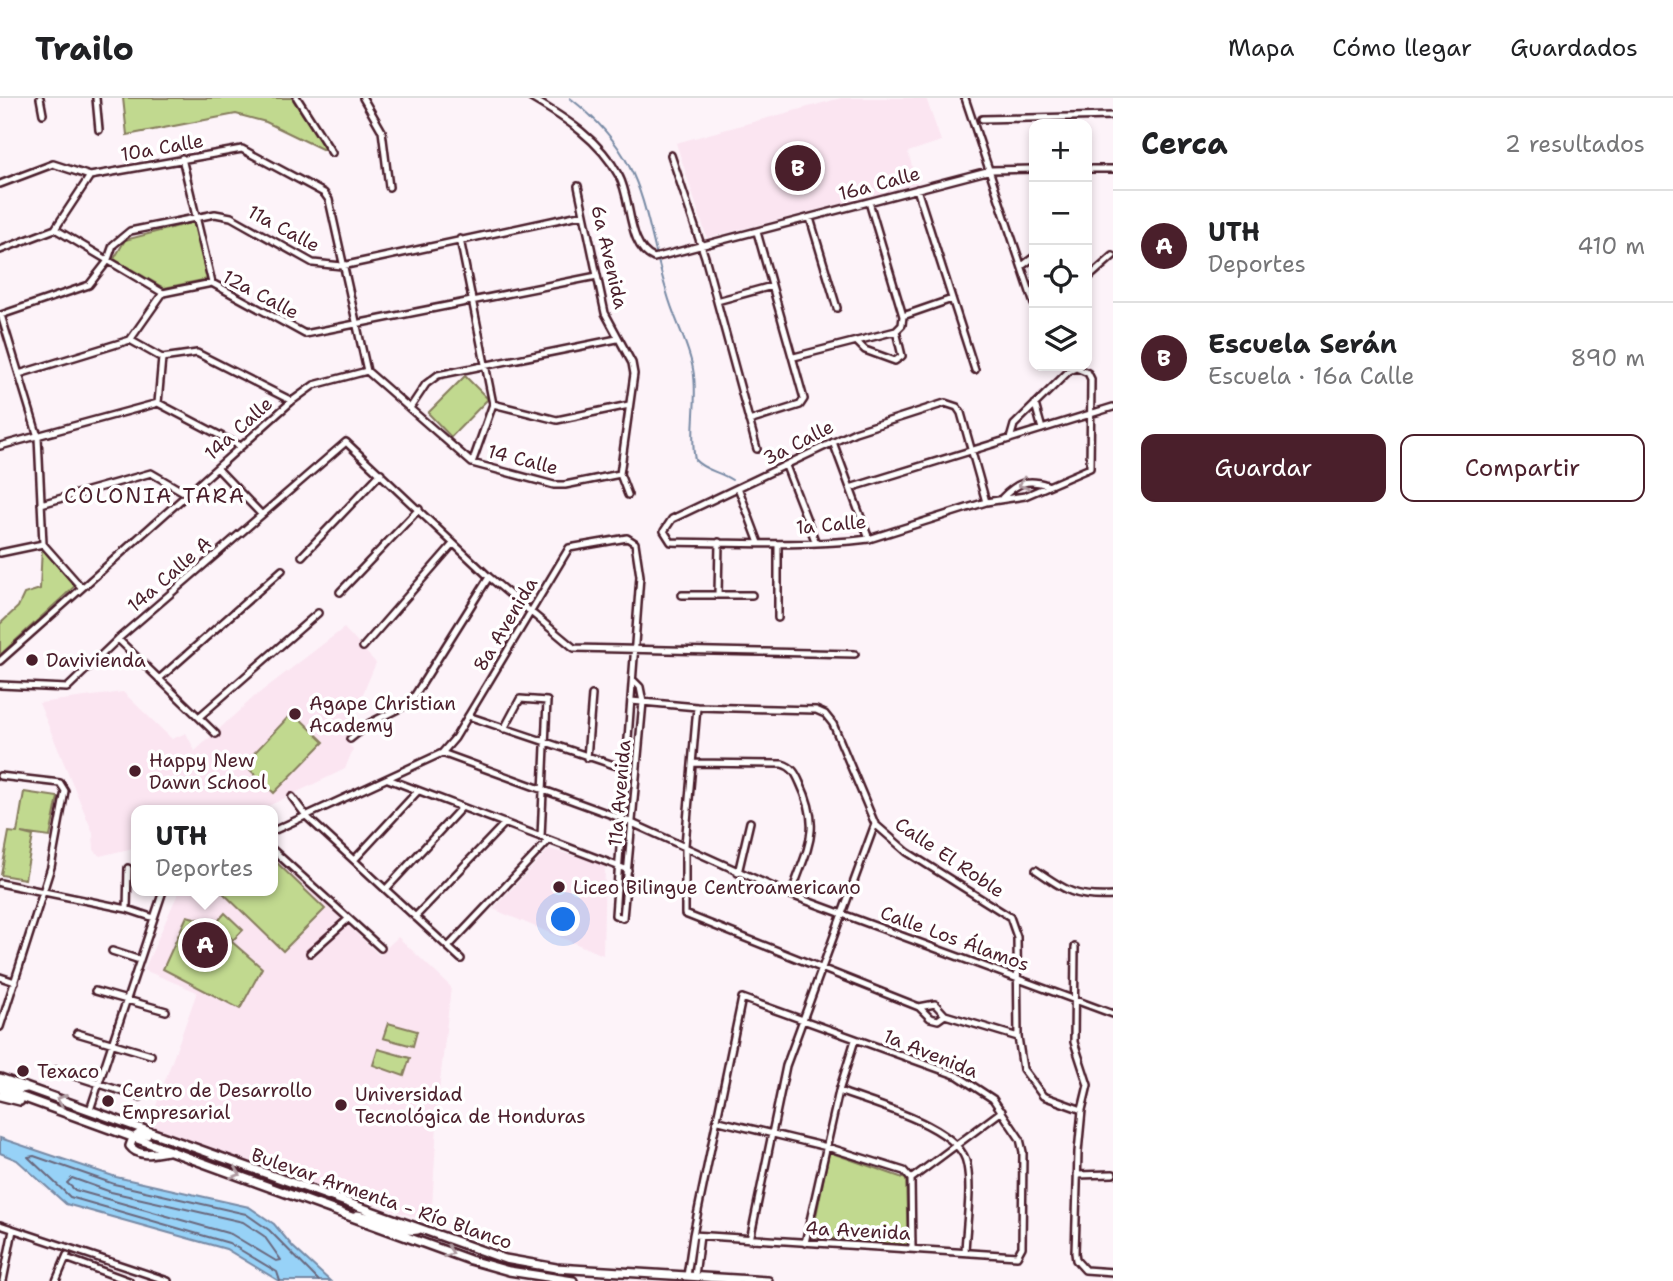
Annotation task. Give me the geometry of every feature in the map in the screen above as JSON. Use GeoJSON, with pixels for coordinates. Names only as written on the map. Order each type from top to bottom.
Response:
{"type":"FeatureCollection","features":[{"type":"Feature","properties":{"kind":"main road","name":"Bulevar Armenta - Río Blanco"},"geometry":{"type":"LineString","coordinates":[[0,1079],[521,1263],[691,1278],[768,1281]]}},
{"type":"Feature","properties":{"kind":"main road","name":"Bulevar Armenta - Río Blanco"},"geometry":{"type":"LineString","coordinates":[[0,1087],[34,1102],[470,1260],[573,1281]]}},
{"type":"Feature","properties":{"kind":"main road"},"geometry":{"type":"LineString","coordinates":[[0,1087],[16,1090],[26,1088]]}},
{"type":"Feature","properties":{"kind":"main road"},"geometry":{"type":"LineString","coordinates":[[0,1096],[34,1102]]}},
{"type":"Feature","properties":{"kind":"main road"},"geometry":{"type":"LineString","coordinates":[[171,1151],[137,1153],[130,1146],[133,1138],[144,1133],[200,1154],[210,1154]]}},
{"type":"Feature","properties":{"kind":"main road"},"geometry":{"type":"LineString","coordinates":[[349,1215],[370,1216],[409,1231],[420,1229]]}},
{"type":"Feature","properties":{"kind":"street"},"geometry":{"type":"LineString","coordinates":[[40,98],[43,114]]}},
{"type":"Feature","properties":{"kind":"street"},"geometry":{"type":"LineString","coordinates":[[96,98],[99,130]]}},
{"type":"Feature","properties":{"kind":"street"},"geometry":{"type":"LineString","coordinates":[[296,98],[332,153]]}},
{"type":"Feature","properties":{"kind":"street"},"geometry":{"type":"LineString","coordinates":[[363,98],[382,131],[389,187]]}},
{"type":"Feature","properties":{"kind":"street","name":"16a Calle"},"geometry":{"type":"LineString","coordinates":[[531,98],[571,124],[603,152],[621,178],[641,248],[654,258],[991,170],[1029,169]]}},
{"type":"Feature","properties":{"kind":"street"},"geometry":{"type":"LineString","coordinates":[[965,98],[1029,289]]}},
{"type":"Feature","properties":{"kind":"street"},"geometry":{"type":"LineString","coordinates":[[982,120],[1113,116]]}},
{"type":"Feature","properties":{"kind":"street","name":"10a Calle"},"geometry":{"type":"LineString","coordinates":[[0,184],[53,164],[90,176],[242,149],[324,193],[329,200],[342,266]]}},
{"type":"Feature","properties":{"kind":"street"},"geometry":{"type":"LineString","coordinates":[[671,155],[705,257],[757,449]]}},
{"type":"Feature","properties":{"kind":"street"},"geometry":{"type":"LineString","coordinates":[[182,159],[212,283]]}},
{"type":"Feature","properties":{"kind":"street"},"geometry":{"type":"LineString","coordinates":[[1092,169],[1113,169]]}},
{"type":"Feature","properties":{"kind":"street"},"geometry":{"type":"LineString","coordinates":[[0,250],[55,229],[90,176]]}},
{"type":"Feature","properties":{"kind":"street","name":"6a Avenida"},"geometry":{"type":"LineString","coordinates":[[578,186],[605,313],[633,368],[620,474],[628,495]]}},
{"type":"Feature","properties":{"kind":"street"},"geometry":{"type":"LineString","coordinates":[[916,189],[975,370]]}},
{"type":"Feature","properties":{"kind":"street"},"geometry":{"type":"LineString","coordinates":[[794,356],[896,331],[902,325],[902,316],[869,202]]}},
{"type":"Feature","properties":{"kind":"street","name":"11a Calle"},"geometry":{"type":"LineString","coordinates":[[1,314],[81,290],[89,285],[107,262],[113,245],[130,231],[197,217],[222,214],[313,263],[342,266],[583,214]]}},
{"type":"Feature","properties":{"kind":"street"},"geometry":{"type":"LineString","coordinates":[[810,218],[836,308]]}},
{"type":"Feature","properties":{"kind":"street"},"geometry":{"type":"LineString","coordinates":[[19,374],[130,340],[163,293],[55,229]]}},
{"type":"Feature","properties":{"kind":"street"},"geometry":{"type":"LineString","coordinates":[[749,421],[804,401],[794,356],[757,232]]}},
{"type":"Feature","properties":{"kind":"street"},"geometry":{"type":"LineString","coordinates":[[460,239],[493,404],[472,463]]}},
{"type":"Feature","properties":{"kind":"street"},"geometry":{"type":"LineString","coordinates":[[1092,275],[1113,256]]}},
{"type":"Feature","properties":{"kind":"street"},"geometry":{"type":"LineString","coordinates":[[1021,265],[1029,260]]}},
{"type":"Feature","properties":{"kind":"street"},"geometry":{"type":"LineString","coordinates":[[342,266],[367,371]]}},
{"type":"Feature","properties":{"kind":"street","name":"12a Calle"},"geometry":{"type":"LineString","coordinates":[[163,293],[212,283],[303,333],[597,276]]}},
{"type":"Feature","properties":{"kind":"street"},"geometry":{"type":"LineString","coordinates":[[717,301],[772,286]]}},
{"type":"Feature","properties":{"kind":"street"},"geometry":{"type":"LineString","coordinates":[[902,316],[952,299]]}},
{"type":"Feature","properties":{"kind":"street"},"geometry":{"type":"LineString","coordinates":[[1,314],[38,437],[43,544],[81,587]]}},
{"type":"Feature","properties":{"kind":"street"},"geometry":{"type":"LineString","coordinates":[[856,341],[865,350],[895,360],[902,356],[896,331]]}},
{"type":"Feature","properties":{"kind":"street"},"geometry":{"type":"LineString","coordinates":[[411,408],[426,384],[438,375],[617,339]]}},
{"type":"Feature","properties":{"kind":"street"},"geometry":{"type":"LineString","coordinates":[[0,343],[8,340]]}},
{"type":"Feature","properties":{"kind":"street"},"geometry":{"type":"LineString","coordinates":[[130,340],[162,358],[197,353],[292,401]]}},
{"type":"Feature","properties":{"kind":"street"},"geometry":{"type":"LineString","coordinates":[[158,403],[162,358]]}},
{"type":"Feature","properties":{"kind":"street"},"geometry":{"type":"LineString","coordinates":[[1010,439],[1014,425],[1069,371],[1083,369],[1091,379],[1090,414]]}},
{"type":"Feature","properties":{"kind":"street","name":"14a Calle"},"geometry":{"type":"LineString","coordinates":[[0,660],[292,401],[314,385],[367,371]]}},
{"type":"Feature","properties":{"kind":"street","name":"14 Calle"},"geometry":{"type":"LineString","coordinates":[[367,371],[472,463],[565,485],[620,474]]}},
{"type":"Feature","properties":{"kind":"street"},"geometry":{"type":"LineString","coordinates":[[0,446],[158,403],[240,446]]}},
{"type":"Feature","properties":{"kind":"street"},"geometry":{"type":"LineString","coordinates":[[493,404],[557,420],[629,405]]}},
{"type":"Feature","properties":{"kind":"street","name":"3a Calle"},"geometry":{"type":"LineString","coordinates":[[664,531],[672,519],[833,442],[938,404],[957,407],[971,451]]}},
{"type":"Feature","properties":{"kind":"street"},"geometry":{"type":"LineString","coordinates":[[1035,404],[1042,429]]}},
{"type":"Feature","properties":{"kind":"street"},"geometry":{"type":"LineString","coordinates":[[850,488],[1110,408]]}},
{"type":"Feature","properties":{"kind":"street","name":"1a Calle"},"geometry":{"type":"LineString","coordinates":[[664,531],[671,542],[778,544],[869,539],[986,502],[1025,496],[1090,468],[1090,414]]}},
{"type":"Feature","properties":{"kind":"street","name":"14a Calle A"},"geometry":{"type":"LineString","coordinates":[[0,685],[67,688],[118,639],[346,442],[381,473]]}},
{"type":"Feature","properties":{"kind":"street"},"geometry":{"type":"LineString","coordinates":[[833,442],[869,539]]}},
{"type":"Feature","properties":{"kind":"street"},"geometry":{"type":"LineString","coordinates":[[971,451],[986,502]]}},
{"type":"Feature","properties":{"kind":"street"},"geometry":{"type":"LineString","coordinates":[[786,466],[816,543]]}},
{"type":"Feature","properties":{"kind":"street"},"geometry":{"type":"LineString","coordinates":[[217,468],[261,514]]}},
{"type":"Feature","properties":{"kind":"street"},"geometry":{"type":"LineString","coordinates":[[41,504],[150,472],[187,494]]}},
{"type":"Feature","properties":{"kind":"street"},"geometry":{"type":"LineString","coordinates":[[302,556],[381,473],[489,577],[574,648],[855,654]]}},
{"type":"Feature","properties":{"kind":"street","name":"1a Calle"},"geometry":{"type":"LineString","coordinates":[[1002,498],[1022,482],[1033,480],[1047,485]]}},
{"type":"Feature","properties":{"kind":"street"},"geometry":{"type":"LineString","coordinates":[[739,489],[759,543]]}},
{"type":"Feature","properties":{"kind":"street"},"geometry":{"type":"LineString","coordinates":[[340,592],[419,509]]}},
{"type":"Feature","properties":{"kind":"street","name":"8a Avenida"},"geometry":{"type":"LineString","coordinates":[[278,829],[442,753],[468,716],[569,548],[632,539]]}},
{"type":"Feature","properties":{"kind":"street","name":"11a Avenida"},"geometry":{"type":"LineString","coordinates":[[632,539],[640,576],[615,915],[619,919],[625,914],[643,702],[640,687],[634,681]]}},
{"type":"Feature","properties":{"kind":"street"},"geometry":{"type":"LineString","coordinates":[[718,595],[719,542]]}},
{"type":"Feature","properties":{"kind":"street"},"geometry":{"type":"LineString","coordinates":[[0,553],[43,544]]}},
{"type":"Feature","properties":{"kind":"street"},"geometry":{"type":"LineString","coordinates":[[363,647],[453,544]]}},
{"type":"Feature","properties":{"kind":"street"},"geometry":{"type":"LineString","coordinates":[[778,544],[778,618]]}},
{"type":"Feature","properties":{"kind":"street"},"geometry":{"type":"LineString","coordinates":[[159,679],[282,570]]}},
{"type":"Feature","properties":{"kind":"street"},"geometry":{"type":"LineString","coordinates":[[350,739],[370,723],[410,703],[489,577]]}},
{"type":"Feature","properties":{"kind":"street"},"geometry":{"type":"LineString","coordinates":[[682,595],[752,595]]}},
{"type":"Feature","properties":{"kind":"street"},"geometry":{"type":"LineString","coordinates":[[199,717],[318,613]]}},
{"type":"Feature","properties":{"kind":"street"},"geometry":{"type":"LineString","coordinates":[[118,639],[216,734]]}},
{"type":"Feature","properties":{"kind":"street"},"geometry":{"type":"LineString","coordinates":[[587,758],[592,695]]}},
{"type":"Feature","properties":{"kind":"street"},"geometry":{"type":"LineString","coordinates":[[504,729],[520,699],[547,701],[541,837]]}},
{"type":"Feature","properties":{"kind":"street","name":"Calle El Roble"},"geometry":{"type":"LineString","coordinates":[[631,701],[696,707],[816,710],[825,714],[833,724],[875,824],[906,852],[1010,917],[1017,937],[1018,1037],[1023,1069],[1033,1086],[1049,1101],[1082,1110]]}},
{"type":"Feature","properties":{"kind":"street"},"geometry":{"type":"LineString","coordinates":[[696,707],[685,845],[685,914],[919,1006],[930,1018],[938,1020],[945,1015]]}},
{"type":"Feature","properties":{"kind":"street"},"geometry":{"type":"LineString","coordinates":[[468,716],[626,769]]}},
{"type":"Feature","properties":{"kind":"street","name":"Calle Los Álamos"},"geometry":{"type":"LineString","coordinates":[[442,753],[623,819],[790,895],[1113,1014]]}},
{"type":"Feature","properties":{"kind":"street"},"geometry":{"type":"LineString","coordinates":[[693,763],[782,764],[794,771],[808,800],[813,820],[790,895]]}},
{"type":"Feature","properties":{"kind":"street"},"geometry":{"type":"LineString","coordinates":[[0,776],[60,783],[65,791],[43,892],[0,1027]]}},
{"type":"Feature","properties":{"kind":"street"},"geometry":{"type":"LineString","coordinates":[[388,779],[628,870]]}},
{"type":"Feature","properties":{"kind":"street"},"geometry":{"type":"LineString","coordinates":[[355,859],[417,792]]}},
{"type":"Feature","properties":{"kind":"street"},"geometry":{"type":"LineString","coordinates":[[292,797],[307,817],[461,958]]}},
{"type":"Feature","properties":{"kind":"street"},"geometry":{"type":"LineString","coordinates":[[386,889],[462,807]]}},
{"type":"Feature","properties":{"kind":"street"},"geometry":{"type":"LineString","coordinates":[[738,873],[750,822]]}},
{"type":"Feature","properties":{"kind":"street"},"geometry":{"type":"LineString","coordinates":[[415,917],[505,823]]}},
{"type":"Feature","properties":{"kind":"street"},"geometry":{"type":"LineString","coordinates":[[750,1240],[786,1066],[801,1019],[875,824]]}},
{"type":"Feature","properties":{"kind":"street"},"geometry":{"type":"LineString","coordinates":[[449,947],[549,840]]}},
{"type":"Feature","properties":{"kind":"street"},"geometry":{"type":"LineString","coordinates":[[278,855],[381,948]]}},
{"type":"Feature","properties":{"kind":"street"},"geometry":{"type":"LineString","coordinates":[[127,909],[128,868]]}},
{"type":"Feature","properties":{"kind":"street"},"geometry":{"type":"LineString","coordinates":[[1036,870],[1068,892],[1082,897],[1113,896]]}},
{"type":"Feature","properties":{"kind":"street"},"geometry":{"type":"LineString","coordinates":[[0,883],[127,909],[154,918]]}},
{"type":"Feature","properties":{"kind":"street"},"geometry":{"type":"LineString","coordinates":[[90,1110],[161,896]]}},
{"type":"Feature","properties":{"kind":"street"},"geometry":{"type":"LineString","coordinates":[[310,953],[348,919]]}},
{"type":"Feature","properties":{"kind":"street"},"geometry":{"type":"LineString","coordinates":[[1075,947],[1073,1042],[1088,1085],[1082,1110],[1077,1175],[1076,1260],[1085,1270],[1113,1272]]}},
{"type":"Feature","properties":{"kind":"street"},"geometry":{"type":"LineString","coordinates":[[112,951],[140,960]]}},
{"type":"Feature","properties":{"kind":"street"},"geometry":{"type":"LineString","coordinates":[[0,977],[15,982]]}},
{"type":"Feature","properties":{"kind":"street"},"geometry":{"type":"LineString","coordinates":[[95,990],[166,1011]]}},
{"type":"Feature","properties":{"kind":"street","name":"1a Avenida"},"geometry":{"type":"LineString","coordinates":[[719,1121],[742,998],[958,1076],[982,1090],[1002,1111],[1020,1139],[1023,1152],[1021,1254]]}},
{"type":"Feature","properties":{"kind":"street"},"geometry":{"type":"LineString","coordinates":[[919,1006],[935,1004],[945,1015],[1018,1037]]}},
{"type":"Feature","properties":{"kind":"street"},"geometry":{"type":"LineString","coordinates":[[77,1033],[151,1055]]}},
{"type":"Feature","properties":{"kind":"street"},"geometry":{"type":"LineString","coordinates":[[805,1243],[839,1091],[855,1040]]}},
{"type":"Feature","properties":{"kind":"street"},"geometry":{"type":"LineString","coordinates":[[56,1070],[139,1097]]}},
{"type":"Feature","properties":{"kind":"street"},"geometry":{"type":"LineString","coordinates":[[839,1091],[943,1132],[957,1146],[967,1164],[965,1252]]}},
{"type":"Feature","properties":{"kind":"street"},"geometry":{"type":"LineString","coordinates":[[911,1179],[1002,1111]]}},
{"type":"Feature","properties":{"kind":"street"},"geometry":{"type":"LineString","coordinates":[[691,1278],[696,1235],[719,1121],[827,1147],[904,1171],[911,1179],[912,1248]]}},
{"type":"Feature","properties":{"kind":"street"},"geometry":{"type":"LineString","coordinates":[[1077,1175],[1113,1174]]}},
{"type":"Feature","properties":{"kind":"street"},"geometry":{"type":"LineString","coordinates":[[0,1225],[168,1281]]}},
{"type":"Feature","properties":{"kind":"street"},"geometry":{"type":"LineString","coordinates":[[3,1281],[13,1230]]}},
{"type":"Feature","properties":{"kind":"street","name":"4a Avenida"},"geometry":{"type":"LineString","coordinates":[[696,1235],[1017,1256],[1021,1254]]}},
{"type":"Feature","properties":{"kind":"street"},"geometry":{"type":"LineString","coordinates":[[55,1281],[69,1250]]}},
{"type":"Feature","properties":{"kind":"street"},"geometry":{"type":"LineString","coordinates":[[66,1258],[129,1281]]}},
{"type":"Feature","properties":{"kind":"shaded area"},"geometry":{"type":"Polygon","coordinates":[[[841,98],[926,98],[941,141],[908,152],[917,184],[707,238],[676,143],[841,98]]]}},
{"type":"Feature","properties":{"kind":"shaded area"},"geometry":{"type":"Polygon","coordinates":[[[344,628],[376,663],[347,731],[346,742],[353,749],[345,769],[270,805],[131,805],[131,848],[100,856],[94,850],[93,833],[39,703],[123,692],[172,739],[186,733],[195,751],[254,697],[344,628]]]}},
{"type":"Feature","properties":{"kind":"shaded area","name":"Liceo Bilingue Centroamericano"},"geometry":{"type":"Polygon","coordinates":[[[549,849],[605,864],[603,955],[493,909],[549,849]]]}},
{"type":"Feature","properties":{"kind":"shaded area"},"geometry":{"type":"Polygon","coordinates":[[[278,859],[379,955],[398,937],[451,987],[439,1091],[431,1223],[148,1128],[197,992],[144,970],[177,896],[278,896],[278,859]]]}},
{"type":"Feature","properties":{"kind":"green space"},"geometry":{"type":"Polygon","coordinates":[[[123,98],[292,98],[326,151],[266,122],[236,114],[127,135],[123,98]]]}},
{"type":"Feature","properties":{"kind":"green space"},"geometry":{"type":"Polygon","coordinates":[[[194,222],[208,279],[164,288],[114,259],[125,240],[194,222]]]}},
{"type":"Feature","properties":{"kind":"green space"},"geometry":{"type":"Polygon","coordinates":[[[465,376],[488,399],[451,437],[428,413],[465,376]]]}},
{"type":"Feature","properties":{"kind":"green space"},"geometry":{"type":"Polygon","coordinates":[[[42,546],[76,585],[0,655],[0,624],[18,607],[24,594],[40,589],[42,546]]]}},
{"type":"Feature","properties":{"kind":"green space"},"geometry":{"type":"Polygon","coordinates":[[[293,712],[324,742],[274,793],[244,764],[293,712]]]}},
{"type":"Feature","properties":{"kind":"green space"},"geometry":{"type":"Polygon","coordinates":[[[24,792],[58,797],[50,837],[21,833],[33,836],[25,879],[1,875],[9,832],[17,833],[24,792]]]}},
{"type":"Feature","properties":{"kind":"green space"},"geometry":{"type":"Polygon","coordinates":[[[278,864],[325,909],[283,951],[226,896],[278,896],[278,864]]]}},
{"type":"Feature","properties":{"kind":"green space"},"geometry":{"type":"Polygon","coordinates":[[[225,913],[243,930],[233,940],[216,923],[225,913]]]}},
{"type":"Feature","properties":{"kind":"green space"},"geometry":{"type":"Polygon","coordinates":[[[187,916],[209,922],[262,968],[240,1009],[163,969],[187,916]]]}},
{"type":"Feature","properties":{"kind":"green space"},"geometry":{"type":"Polygon","coordinates":[[[388,1023],[417,1031],[413,1046],[383,1038],[388,1023]]]}},
{"type":"Feature","properties":{"kind":"green space"},"geometry":{"type":"Polygon","coordinates":[[[378,1049],[410,1058],[404,1076],[373,1065],[378,1049]]]}},
{"type":"Feature","properties":{"kind":"green space"},"geometry":{"type":"Polygon","coordinates":[[[829,1152],[906,1179],[908,1245],[812,1236],[829,1152]]]}},
{"type":"Feature","properties":{"kind":"water"},"geometry":{"type":"Polygon","coordinates":[[[0,1138],[116,1177],[249,1207],[274,1224],[293,1247],[330,1281],[279,1281],[226,1249],[66,1204],[17,1160],[0,1153],[0,1138]]]}},
{"type":"Feature","properties":{"kind":"waterway"},"geometry":{"type":"LineString","coordinates":[[570,98],[595,120],[614,142],[638,186],[667,293],[693,369],[695,460],[732,480]]}},
{"type":"Feature","properties":{"kind":"place","name":"Escuela Serán"},"geometry":{"type":"Point","coordinates":[798,168]}},
{"type":"Feature","properties":{"kind":"place","name":"Davivienda"},"geometry":{"type":"Point","coordinates":[32,660]}},
{"type":"Feature","properties":{"kind":"place","name":"Agape Christian Academy"},"geometry":{"type":"Point","coordinates":[295,714]}},
{"type":"Feature","properties":{"kind":"place","name":"Happy New Dawn School"},"geometry":{"type":"Point","coordinates":[135,771]}},
{"type":"Feature","properties":{"kind":"place","name":"Liceo Bilingue Centroamericano"},"geometry":{"type":"Point","coordinates":[559,887]}},
{"type":"Feature","properties":{"kind":"place","name":"UTH"},"geometry":{"type":"Point","coordinates":[205,945]}},
{"type":"Feature","properties":{"kind":"place","name":"Texaco"},"geometry":{"type":"Point","coordinates":[23,1071]}},
{"type":"Feature","properties":{"kind":"place","name":"Centro de Desarrollo Empresarial"},"geometry":{"type":"Point","coordinates":[108,1101]}},
{"type":"Feature","properties":{"kind":"place","name":"Universidad Tecnológica de Honduras"},"geometry":{"type":"Point","coordinates":[341,1105]}},
{"type":"Feature","properties":{"kind":"district","name":"COLONIA TARA"},"geometry":{"type":"Point","coordinates":[155,496]}}]}
